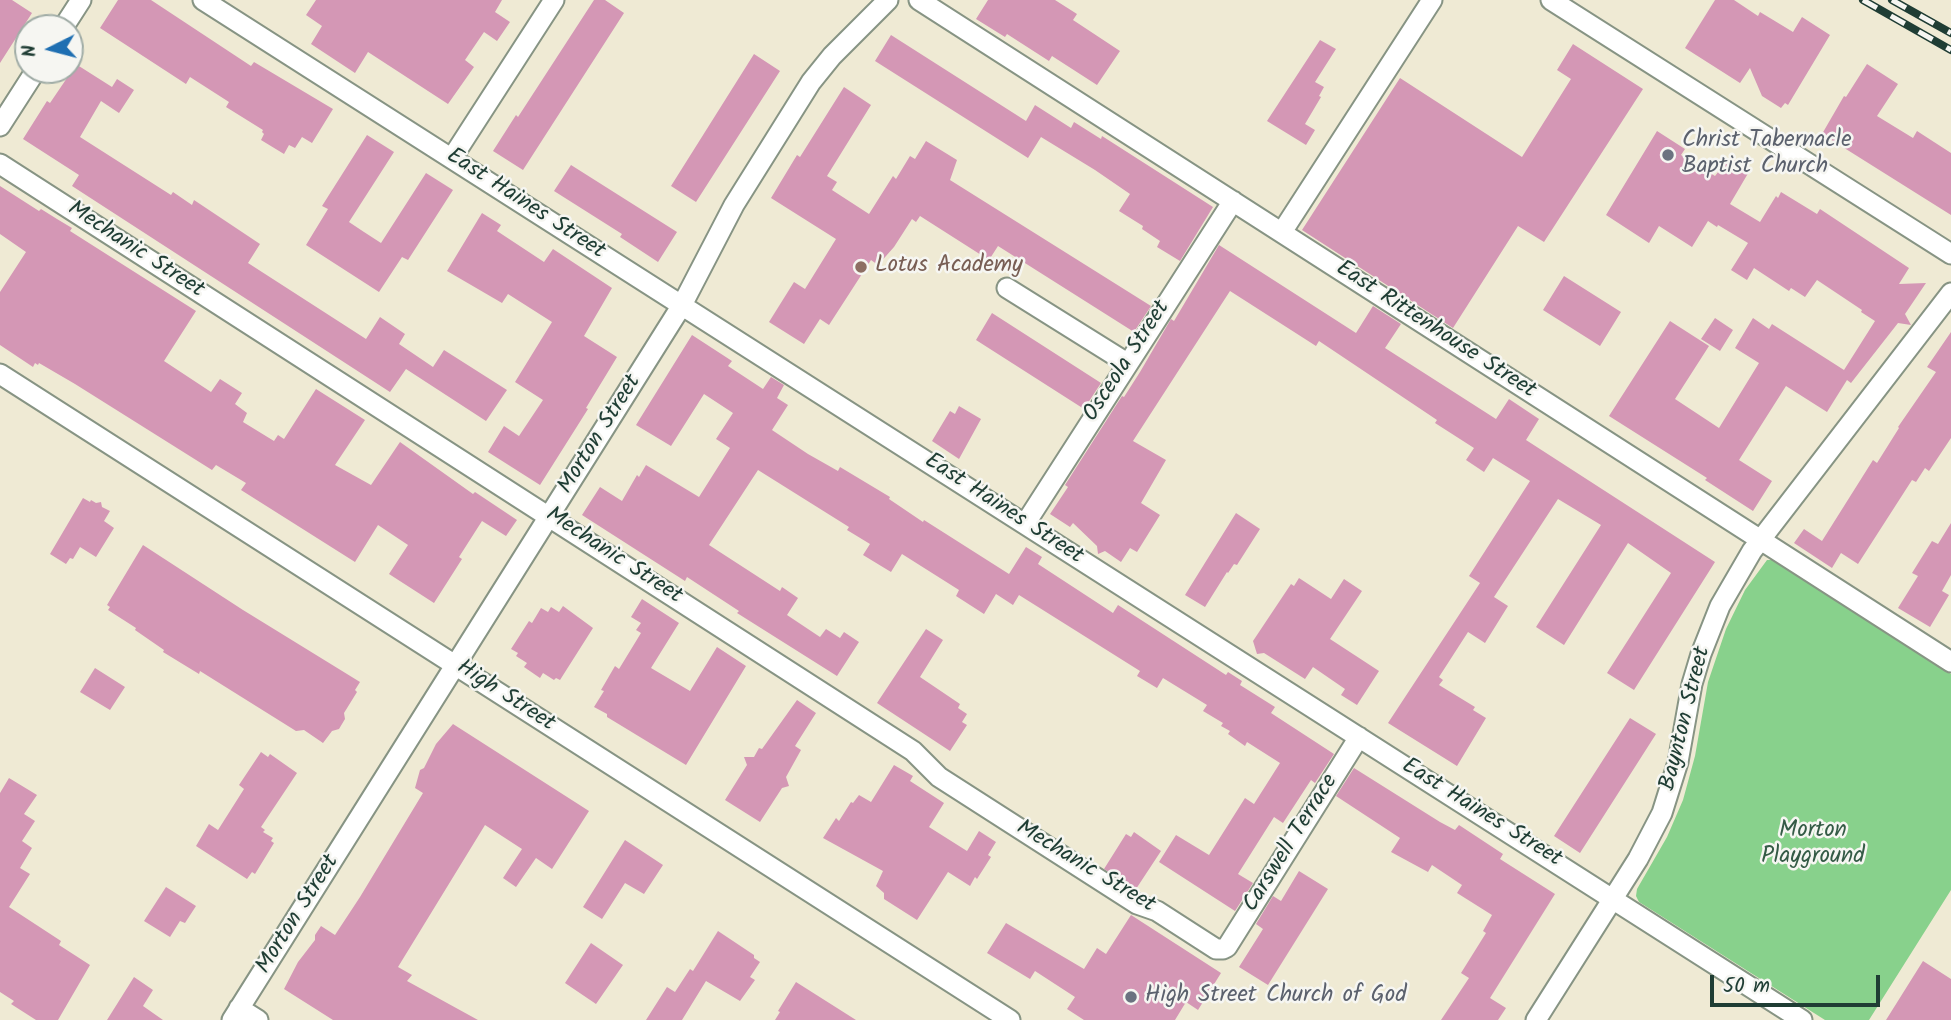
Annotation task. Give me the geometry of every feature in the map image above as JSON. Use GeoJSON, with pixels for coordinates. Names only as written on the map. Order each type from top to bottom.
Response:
{"type":"FeatureCollection","features":[{"type":"Feature","properties":{"kind":"street","name":"East Haines Street"},"geometry":{"type":"LineString","coordinates":[[203,0],[1802,1020]]}},
{"type":"Feature","properties":{"kind":"street"},"geometry":{"type":"LineString","coordinates":[[452,158],[554,0]]}},
{"type":"Feature","properties":{"kind":"street","name":"Morton Street"},"geometry":{"type":"LineString","coordinates":[[236,1014],[682,305],[744,186],[811,82],[832,56],[888,0]]}},
{"type":"Feature","properties":{"kind":"street","name":"East Rittenhouse Street"},"geometry":{"type":"LineString","coordinates":[[919,0],[1951,662]]}},
{"type":"Feature","properties":{"kind":"street"},"geometry":{"type":"LineString","coordinates":[[1282,232],[1432,0]]}},
{"type":"Feature","properties":{"kind":"street"},"geometry":{"type":"LineString","coordinates":[[1551,0],[1951,254]]}},
{"type":"Feature","properties":{"kind":"street"},"geometry":{"type":"LineString","coordinates":[[0,126],[27,84]]}},
{"type":"Feature","properties":{"kind":"street","name":"Mechanic Street"},"geometry":{"type":"LineString","coordinates":[[0,164],[913,751],[939,777],[1137,904],[1157,911],[1216,949],[1223,949]]}},
{"type":"Feature","properties":{"kind":"street","name":"Osceola Street"},"geometry":{"type":"LineString","coordinates":[[1025,524],[1233,201]]}},
{"type":"Feature","properties":{"kind":"street"},"geometry":{"type":"LineString","coordinates":[[1007,288],[1127,363]]}},
{"type":"Feature","properties":{"kind":"street","name":"Baynton Street"},"geometry":{"type":"LineString","coordinates":[[1536,1020],[1637,859],[1662,813],[1678,762],[1700,654],[1731,585],[1761,539],[1951,293]]}},
{"type":"Feature","properties":{"kind":"street","name":"High Street"},"geometry":{"type":"LineString","coordinates":[[0,374],[1010,1020]]}},
{"type":"Feature","properties":{"kind":"street","name":"Carswell Terrace"},"geometry":{"type":"LineString","coordinates":[[1223,949],[1227,947],[1359,737]]}},
{"type":"Feature","properties":{"kind":"street"},"geometry":{"type":"LineString","coordinates":[[236,1014],[258,1020]]}},
{"type":"Feature","properties":{"kind":"green space","name":"Morton Playground"},"geometry":{"type":"Polygon","coordinates":[[[1767,560],[1774,560],[1786,567],[1951,674],[1951,890],[1869,1020],[1825,1020],[1639,902],[1636,896],[1637,889],[1667,837],[1683,800],[1695,756],[1708,682],[1726,629],[1745,590],[1767,560]]]}},
{"type":"Feature","properties":{"kind":"building"},"geometry":{"type":"Polygon","coordinates":[[[0,0],[12,0],[32,13],[14,14],[14,41],[0,63],[0,0]]]}},
{"type":"Feature","properties":{"kind":"building"},"geometry":{"type":"Polygon","coordinates":[[[118,0],[151,0],[251,66],[254,62],[333,109],[312,143],[302,137],[295,148],[289,145],[284,154],[261,140],[263,130],[226,107],[229,102],[190,77],[186,84],[100,28],[118,0]]]}},
{"type":"Feature","properties":{"kind":"building"},"geometry":{"type":"Polygon","coordinates":[[[316,0],[502,0],[495,12],[510,22],[497,41],[484,32],[465,60],[474,67],[448,104],[368,52],[355,73],[311,44],[322,26],[306,15],[316,0]]]}},
{"type":"Feature","properties":{"kind":"building"},"geometry":{"type":"Polygon","coordinates":[[[594,0],[605,0],[624,13],[523,170],[493,151],[594,0]]]}},
{"type":"Feature","properties":{"kind":"building"},"geometry":{"type":"Polygon","coordinates":[[[988,0],[1055,0],[1077,14],[1073,20],[1120,51],[1097,85],[1052,56],[1049,61],[1007,34],[1005,37],[976,19],[988,0]]]}},
{"type":"Feature","properties":{"kind":"building"},"geometry":{"type":"Polygon","coordinates":[[[1715,0],[1734,0],[1758,16],[1760,12],[1793,32],[1802,17],[1830,35],[1788,105],[1785,103],[1781,108],[1762,96],[1750,68],[1740,83],[1685,48],[1715,0]]]}},
{"type":"Feature","properties":{"kind":"building"},"geometry":{"type":"Polygon","coordinates":[[[891,35],[1026,121],[1035,105],[1071,128],[1074,122],[1101,139],[1102,136],[1213,207],[1180,261],[1157,247],[1160,241],[1119,211],[1130,194],[1095,170],[1041,137],[1028,158],[875,61],[891,35]]]}},
{"type":"Feature","properties":{"kind":"building"},"geometry":{"type":"Polygon","coordinates":[[[1320,40],[1336,49],[1315,82],[1324,87],[1305,124],[1315,130],[1306,145],[1267,121],[1320,40]]]}},
{"type":"Feature","properties":{"kind":"building"},"geometry":{"type":"Polygon","coordinates":[[[1573,44],[1643,89],[1544,242],[1518,226],[1453,328],[1302,230],[1400,78],[1522,157],[1571,79],[1557,70],[1573,44]]]}},
{"type":"Feature","properties":{"kind":"building"},"geometry":{"type":"Polygon","coordinates":[[[754,54],[780,71],[696,202],[671,186],[754,54]]]}},
{"type":"Feature","properties":{"kind":"building"},"geometry":{"type":"Polygon","coordinates":[[[1867,64],[1898,84],[1877,116],[1913,138],[1917,131],[1951,153],[1951,215],[1822,134],[1867,64]]]}},
{"type":"Feature","properties":{"kind":"building"},"geometry":{"type":"Polygon","coordinates":[[[84,69],[112,87],[117,79],[134,90],[119,113],[101,101],[80,137],[171,195],[173,192],[192,205],[194,200],[260,244],[248,263],[366,339],[380,317],[405,334],[399,344],[433,367],[444,350],[507,390],[486,421],[406,369],[390,392],[72,186],[79,175],[23,139],[47,101],[50,103],[63,84],[84,84],[84,69]]]}},
{"type":"Feature","properties":{"kind":"building"},"geometry":{"type":"Polygon","coordinates":[[[844,87],[871,105],[827,176],[837,182],[832,190],[869,214],[893,176],[896,179],[910,156],[915,159],[926,141],[957,160],[950,180],[1151,306],[1134,332],[998,246],[989,260],[920,216],[916,222],[912,219],[894,247],[878,265],[871,260],[829,325],[820,319],[804,344],[769,322],[794,282],[805,289],[836,239],[771,198],[844,87]]]}},
{"type":"Feature","properties":{"kind":"building"},"geometry":{"type":"Polygon","coordinates":[[[1657,131],[1685,149],[1681,155],[1715,176],[1730,157],[1750,170],[1730,204],[1760,222],[1781,192],[1817,214],[1820,209],[1909,268],[1899,284],[1926,283],[1905,314],[1911,325],[1898,323],[1851,383],[1847,380],[1827,412],[1786,386],[1739,460],[1772,481],[1753,511],[1705,480],[1707,478],[1609,416],[1670,321],[1709,346],[1675,399],[1719,428],[1759,363],[1735,348],[1753,318],[1769,329],[1772,324],[1844,370],[1875,321],[1817,280],[1805,297],[1791,288],[1789,291],[1754,268],[1747,280],[1731,270],[1748,243],[1708,221],[1692,247],[1659,226],[1649,243],[1606,215],[1657,131]]]}},
{"type":"Feature","properties":{"kind":"building"},"geometry":{"type":"Polygon","coordinates":[[[367,135],[394,152],[349,222],[381,243],[426,173],[453,190],[408,260],[402,257],[379,292],[306,245],[328,209],[322,206],[367,135]]]}},
{"type":"Feature","properties":{"kind":"building"},"geometry":{"type":"Polygon","coordinates":[[[571,165],[677,232],[658,262],[620,237],[622,234],[554,191],[571,165]]]}},
{"type":"Feature","properties":{"kind":"building"},"geometry":{"type":"Polygon","coordinates":[[[0,186],[72,228],[70,231],[196,311],[164,361],[211,392],[220,379],[242,393],[235,404],[247,413],[243,422],[274,441],[278,435],[284,439],[316,389],[365,420],[335,465],[371,485],[400,442],[473,494],[475,492],[517,520],[506,536],[482,521],[434,603],[389,574],[408,545],[378,525],[355,562],[241,490],[246,483],[216,465],[212,470],[39,363],[35,363],[33,367],[0,345],[0,292],[26,252],[0,234],[0,186]]]}},
{"type":"Feature","properties":{"kind":"building"},"geometry":{"type":"Polygon","coordinates":[[[482,213],[501,225],[497,231],[544,262],[553,249],[612,288],[584,336],[617,357],[540,485],[488,452],[504,426],[519,436],[543,400],[515,382],[552,322],[508,294],[502,303],[447,271],[482,213]]]}},
{"type":"Feature","properties":{"kind":"building"},"geometry":{"type":"Polygon","coordinates":[[[1219,245],[1356,333],[1373,306],[1401,324],[1385,348],[1496,419],[1509,399],[1539,419],[1526,440],[1715,562],[1634,690],[1607,673],[1671,573],[1628,543],[1564,645],[1536,627],[1601,525],[1558,499],[1494,597],[1508,606],[1485,643],[1468,632],[1439,677],[1443,680],[1439,685],[1475,707],[1473,710],[1486,718],[1457,766],[1388,723],[1480,583],[1469,576],[1530,481],[1493,458],[1484,472],[1466,460],[1474,448],[1435,423],[1437,420],[1319,341],[1316,346],[1230,291],[1133,441],[1166,460],[1141,503],[1160,515],[1137,552],[1130,548],[1121,562],[1105,551],[1098,554],[1097,546],[1073,523],[1070,527],[1050,514],[1068,487],[1065,485],[1140,372],[1171,319],[1174,321],[1219,245]]]}},
{"type":"Feature","properties":{"kind":"building"},"geometry":{"type":"Polygon","coordinates":[[[1564,276],[1621,312],[1600,346],[1543,310],[1564,276]]]}},
{"type":"Feature","properties":{"kind":"building"},"geometry":{"type":"Polygon","coordinates":[[[992,313],[1101,383],[1084,409],[976,340],[992,313]]]}},
{"type":"Feature","properties":{"kind":"building"},"geometry":{"type":"Polygon","coordinates":[[[1715,318],[1733,330],[1720,351],[1701,339],[1715,318]]]}},
{"type":"Feature","properties":{"kind":"building"},"geometry":{"type":"Polygon","coordinates":[[[1951,332],[1951,438],[1929,471],[1925,468],[1916,482],[1912,480],[1858,564],[1841,553],[1832,568],[1794,543],[1804,529],[1822,541],[1873,460],[1877,463],[1936,372],[1927,367],[1951,332]]]}},
{"type":"Feature","properties":{"kind":"building"},"geometry":{"type":"Polygon","coordinates":[[[692,335],[732,361],[728,366],[763,389],[771,377],[784,385],[777,398],[788,405],[772,430],[808,454],[838,471],[840,467],[1009,574],[1026,547],[1042,557],[1038,564],[1113,613],[1118,605],[1226,675],[1228,672],[1242,681],[1240,685],[1275,707],[1271,713],[1334,754],[1315,783],[1311,780],[1283,823],[1274,817],[1238,874],[1253,883],[1235,911],[1159,862],[1176,835],[1209,855],[1245,798],[1254,804],[1280,763],[1247,742],[1245,746],[1228,734],[1230,731],[1221,726],[1223,723],[1203,711],[1207,705],[1163,678],[1157,688],[1137,676],[1140,671],[1019,595],[1013,605],[996,594],[984,614],[956,596],[959,590],[902,554],[891,572],[863,555],[870,544],[847,530],[849,527],[758,470],[709,545],[780,591],[782,587],[798,598],[787,615],[820,637],[826,629],[840,638],[844,632],[859,642],[837,676],[737,613],[739,611],[687,577],[685,581],[582,515],[600,487],[622,501],[646,465],[699,497],[730,448],[716,439],[733,413],[704,394],[671,446],[636,425],[692,335]]]}},
{"type":"Feature","properties":{"kind":"building"},"geometry":{"type":"Polygon","coordinates":[[[959,406],[981,419],[959,459],[932,441],[950,411],[955,414],[959,406]]]}},
{"type":"Feature","properties":{"kind":"building"},"geometry":{"type":"Polygon","coordinates":[[[83,498],[90,502],[101,502],[102,507],[110,511],[104,521],[114,528],[96,557],[80,547],[73,559],[70,558],[66,564],[50,554],[83,498]]]}},
{"type":"Feature","properties":{"kind":"building"},"geometry":{"type":"Polygon","coordinates":[[[1236,513],[1260,529],[1237,565],[1234,564],[1227,572],[1205,607],[1185,595],[1236,513]]]}},
{"type":"Feature","properties":{"kind":"building"},"geometry":{"type":"Polygon","coordinates":[[[1951,523],[1951,575],[1942,591],[1949,595],[1930,627],[1898,608],[1918,576],[1912,573],[1932,541],[1938,544],[1951,523]]]}},
{"type":"Feature","properties":{"kind":"building"},"geometry":{"type":"Polygon","coordinates":[[[143,545],[360,682],[339,729],[332,731],[323,743],[304,730],[296,731],[200,671],[199,674],[163,652],[164,650],[135,630],[136,628],[108,610],[110,607],[107,605],[143,545]]]}},
{"type":"Feature","properties":{"kind":"building"},"geometry":{"type":"Polygon","coordinates":[[[1299,578],[1331,599],[1344,579],[1362,591],[1330,639],[1379,671],[1357,705],[1341,695],[1345,689],[1313,667],[1305,679],[1264,653],[1257,654],[1253,641],[1291,584],[1294,586],[1299,578]]]}},
{"type":"Feature","properties":{"kind":"building"},"geometry":{"type":"Polygon","coordinates":[[[642,599],[679,623],[651,668],[690,691],[717,647],[746,666],[686,765],[594,707],[615,666],[619,669],[641,633],[636,630],[641,623],[631,617],[642,599]]]}},
{"type":"Feature","properties":{"kind":"building"},"geometry":{"type":"Polygon","coordinates":[[[563,606],[593,628],[560,680],[554,680],[543,673],[540,678],[524,667],[527,663],[511,649],[541,608],[548,612],[551,607],[559,612],[563,606]]]}},
{"type":"Feature","properties":{"kind":"building"},"geometry":{"type":"Polygon","coordinates":[[[926,629],[943,640],[920,677],[960,704],[958,708],[967,714],[962,722],[967,725],[950,751],[877,703],[926,629]]]}},
{"type":"Feature","properties":{"kind":"building"},"geometry":{"type":"Polygon","coordinates":[[[95,668],[125,687],[110,710],[80,692],[95,668]]]}},
{"type":"Feature","properties":{"kind":"building"},"geometry":{"type":"Polygon","coordinates":[[[797,700],[816,713],[795,746],[801,750],[786,777],[789,786],[782,788],[760,822],[725,800],[747,765],[744,757],[754,757],[759,748],[762,749],[797,700]]]}},
{"type":"Feature","properties":{"kind":"building"},"geometry":{"type":"Polygon","coordinates":[[[1630,718],[1656,734],[1580,853],[1554,836],[1630,718]]]}},
{"type":"Feature","properties":{"kind":"building"},"geometry":{"type":"Polygon","coordinates":[[[453,724],[589,811],[552,869],[536,858],[516,887],[503,878],[522,849],[485,825],[398,967],[412,975],[407,981],[478,1020],[333,1020],[284,989],[321,926],[335,935],[360,897],[423,793],[415,788],[420,770],[424,768],[436,744],[453,724]]]}},
{"type":"Feature","properties":{"kind":"building"},"geometry":{"type":"Polygon","coordinates":[[[261,752],[268,757],[270,754],[297,773],[261,827],[265,830],[263,832],[273,838],[271,841],[274,843],[255,874],[252,872],[247,879],[196,846],[209,824],[218,830],[244,789],[239,785],[261,752]]]}},
{"type":"Feature","properties":{"kind":"building"},"geometry":{"type":"Polygon","coordinates":[[[894,765],[913,776],[910,781],[944,803],[929,827],[967,851],[979,831],[996,842],[988,855],[991,857],[970,886],[948,872],[917,920],[884,899],[884,893],[876,886],[883,871],[823,838],[836,818],[839,821],[859,795],[871,802],[894,765]]]}},
{"type":"Feature","properties":{"kind":"building"},"geometry":{"type":"Polygon","coordinates":[[[1354,768],[1440,822],[1455,830],[1459,825],[1503,854],[1500,859],[1555,894],[1490,998],[1506,1008],[1498,1020],[1441,1020],[1469,978],[1461,973],[1486,933],[1483,931],[1492,915],[1457,893],[1462,885],[1432,865],[1428,872],[1391,852],[1400,838],[1336,796],[1354,768]]]}},
{"type":"Feature","properties":{"kind":"building"},"geometry":{"type":"Polygon","coordinates":[[[9,778],[37,795],[24,814],[35,821],[22,841],[32,848],[20,868],[30,874],[9,907],[61,941],[59,945],[90,965],[58,1020],[36,1020],[11,1004],[14,1001],[0,992],[0,793],[9,778]]]}},
{"type":"Feature","properties":{"kind":"building"},"geometry":{"type":"Polygon","coordinates":[[[1134,832],[1161,851],[1136,889],[1104,869],[1126,834],[1131,837],[1134,832]]]}},
{"type":"Feature","properties":{"kind":"building"},"geometry":{"type":"Polygon","coordinates":[[[625,840],[663,865],[644,894],[625,883],[602,919],[583,907],[625,840]]]}},
{"type":"Feature","properties":{"kind":"building"},"geometry":{"type":"Polygon","coordinates":[[[1299,871],[1328,889],[1268,985],[1239,967],[1263,929],[1256,924],[1273,896],[1281,901],[1299,871]]]}},
{"type":"Feature","properties":{"kind":"building"},"geometry":{"type":"Polygon","coordinates":[[[166,887],[196,906],[185,923],[180,921],[170,937],[144,921],[166,887]]]}},
{"type":"Feature","properties":{"kind":"building"},"geometry":{"type":"Polygon","coordinates":[[[1131,915],[1221,973],[1198,1010],[1186,1002],[1175,1020],[1084,1020],[1067,1009],[1075,997],[1035,971],[1030,979],[987,953],[1006,923],[1084,969],[1097,948],[1106,954],[1131,915]]]}},
{"type":"Feature","properties":{"kind":"building"},"geometry":{"type":"Polygon","coordinates":[[[718,931],[760,962],[750,977],[755,980],[740,1001],[706,981],[682,1020],[646,1020],[667,987],[675,992],[690,969],[693,971],[718,931]]]}},
{"type":"Feature","properties":{"kind":"building"},"geometry":{"type":"Polygon","coordinates":[[[591,943],[623,965],[596,1004],[565,983],[591,943]]]}},
{"type":"Feature","properties":{"kind":"building"},"geometry":{"type":"Polygon","coordinates":[[[1923,961],[1951,979],[1951,1020],[1886,1020],[1923,961]]]}},
{"type":"Feature","properties":{"kind":"building"},"geometry":{"type":"Polygon","coordinates":[[[134,977],[153,990],[143,1006],[163,1020],[107,1020],[134,977]]]}},
{"type":"Feature","properties":{"kind":"building"},"geometry":{"type":"Polygon","coordinates":[[[796,982],[856,1020],[775,1020],[796,982]]]}},
{"type":"Feature","properties":{"kind":"railway"},"geometry":{"type":"LineString","coordinates":[[1863,0],[1951,50]]}},
{"type":"Feature","properties":{"kind":"railway"},"geometry":{"type":"LineString","coordinates":[[1892,0],[1951,33]]}},
{"type":"Feature","properties":{"kind":"place","name":"Christ Tabernacle Baptist Church"},"geometry":{"type":"Point","coordinates":[1668,155]}},
{"type":"Feature","properties":{"kind":"place","name":"Lotus Academy"},"geometry":{"type":"Point","coordinates":[861,267]}},
{"type":"Feature","properties":{"kind":"place","name":"High Street Church of God"},"geometry":{"type":"Point","coordinates":[1131,997]}}]}
